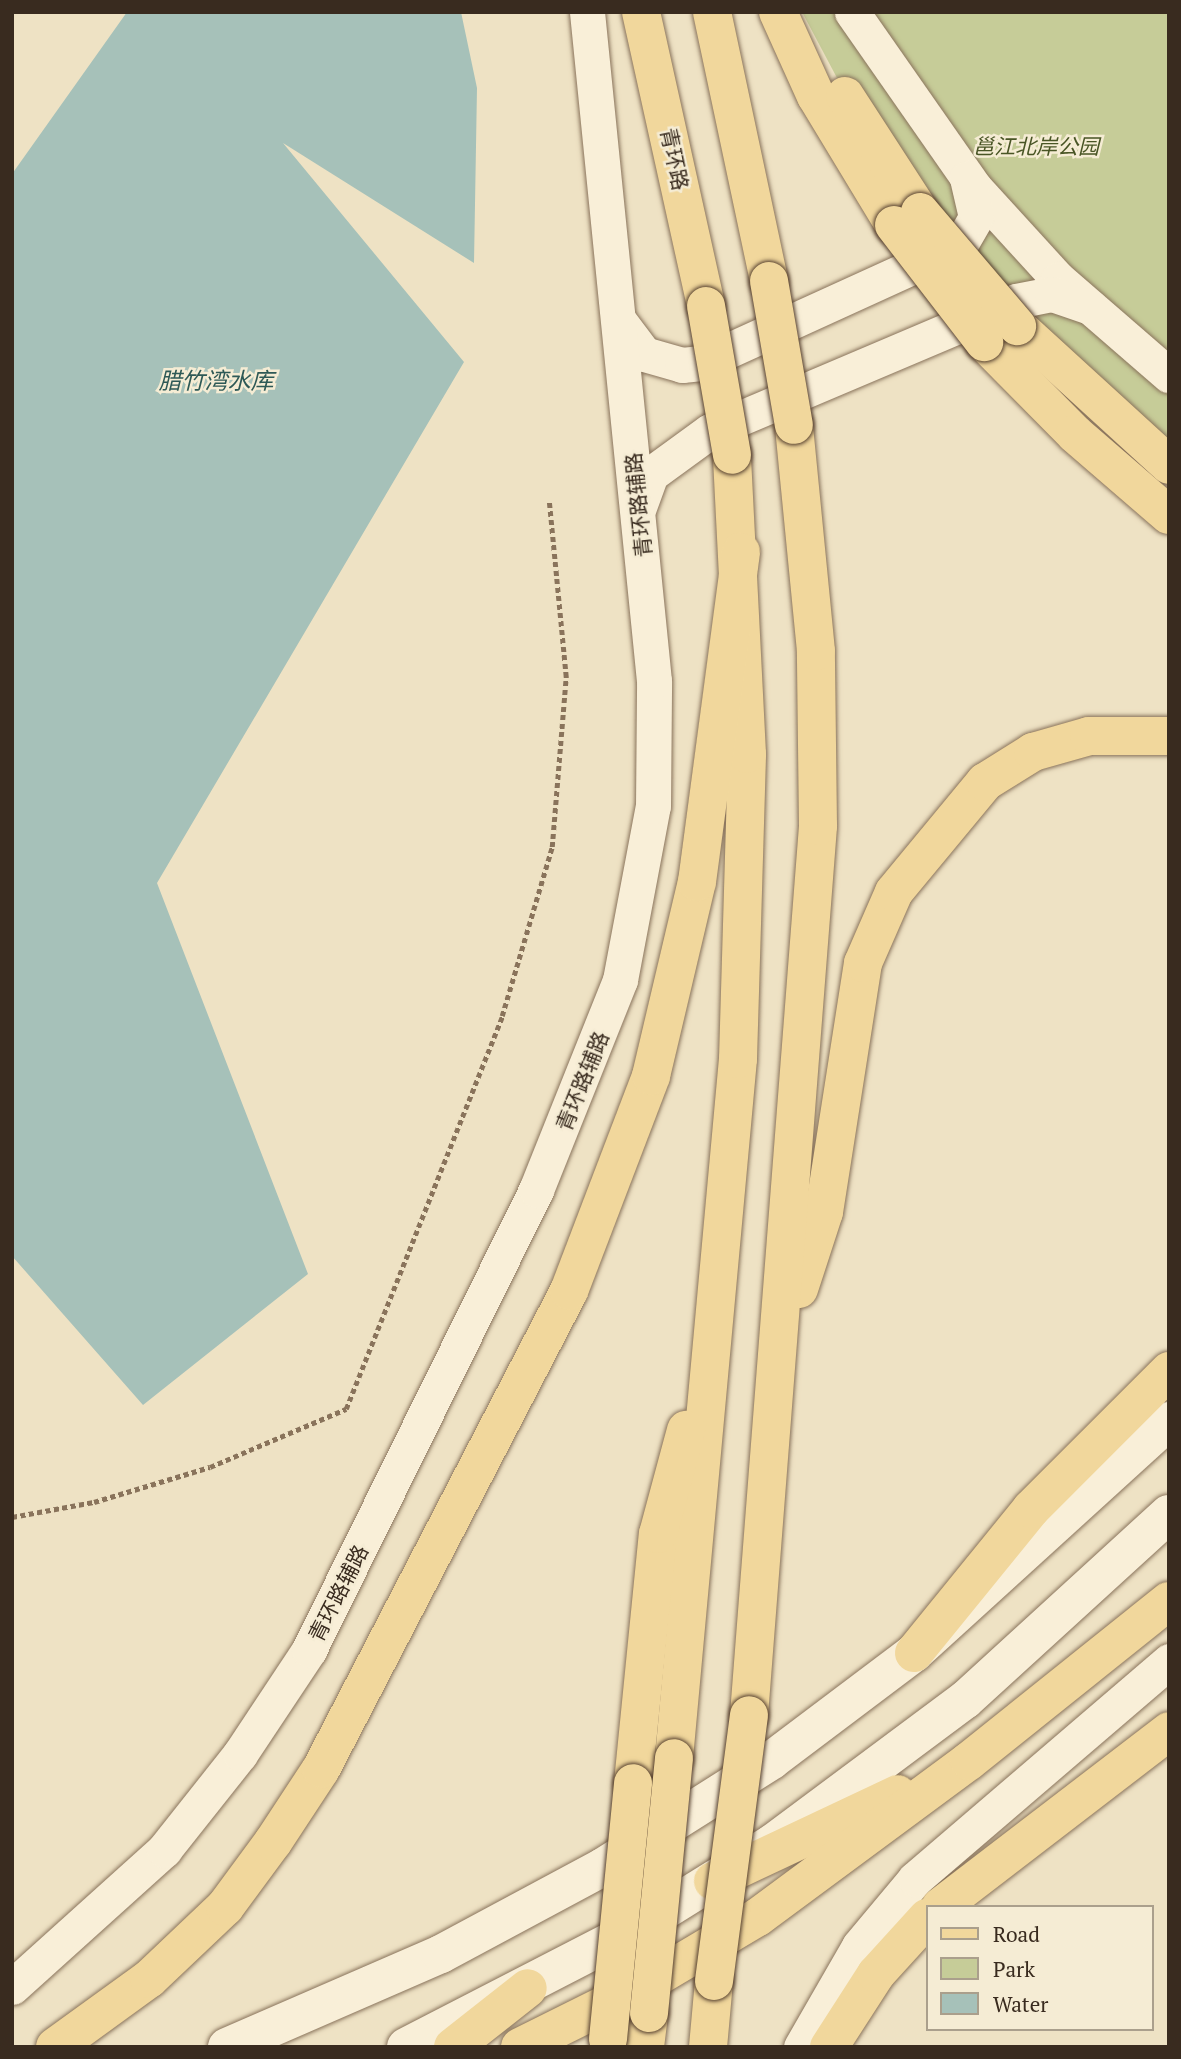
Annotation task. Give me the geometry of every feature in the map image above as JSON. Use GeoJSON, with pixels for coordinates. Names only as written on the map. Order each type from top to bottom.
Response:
{"type":"FeatureCollection","features":[{"type":"Feature","properties":{"kind":"main road","name":"青环路"},"geometry":{"type":"LineString","coordinates":[[641,12],[706,306],[732,455],[741,552]]}},
{"type":"Feature","properties":{"kind":"main road"},"geometry":{"type":"LineString","coordinates":[[708,2047],[749,1715],[818,826],[816,651],[794,425],[769,281],[712,12]]}},
{"type":"Feature","properties":{"kind":"main road"},"geometry":{"type":"LineString","coordinates":[[778,12],[816,96],[907,219],[1000,334],[1075,434],[1169,515]]}},
{"type":"Feature","properties":{"kind":"main road"},"geometry":{"type":"LineString","coordinates":[[802,12],[862,125],[907,219]]}},
{"type":"Feature","properties":{"kind":"main road"},"geometry":{"type":"LineString","coordinates":[[1000,334],[1169,465]]}},
{"type":"Feature","properties":{"kind":"main road"},"geometry":{"type":"LineString","coordinates":[[648,2030],[738,1059],[747,754],[741,552]]}},
{"type":"Feature","properties":{"kind":"main road"},"geometry":{"type":"LineString","coordinates":[[55,2047],[149,1979],[225,1907],[273,1842],[321,1769],[569,1291],[651,1076],[690,909],[741,552]]}},
{"type":"Feature","properties":{"kind":"main road"},"geometry":{"type":"LineString","coordinates":[[779,1351],[824,1212],[863,963],[894,892],[985,782],[1033,752],[1089,736],[1169,736]]}},
{"type":"Feature","properties":{"kind":"main road"},"geometry":{"type":"LineString","coordinates":[[608,2043],[658,1534],[714,1323]]}},
{"type":"Feature","properties":{"kind":"main road"},"geometry":{"type":"LineString","coordinates":[[914,1653],[1031,1508],[1169,1371]]}},
{"type":"Feature","properties":{"kind":"main road"},"geometry":{"type":"LineString","coordinates":[[227,2047],[440,1954],[603,1867],[772,1760],[914,1653],[1169,1421]]}},
{"type":"Feature","properties":{"kind":"main road"},"geometry":{"type":"LineString","coordinates":[[713,1881],[965,1700],[1169,1514]]}},
{"type":"Feature","properties":{"kind":"main road"},"geometry":{"type":"LineString","coordinates":[[520,2047],[635,1990],[758,1917],[969,1761],[1169,1601]]}},
{"type":"Feature","properties":{"kind":"main road"},"geometry":{"type":"LineString","coordinates":[[943,1905],[1169,1731]]}},
{"type":"Feature","properties":{"kind":"main road"},"geometry":{"type":"LineString","coordinates":[[406,2047],[528,1988],[713,1881],[969,1761]]}},
{"type":"Feature","properties":{"kind":"main road"},"geometry":{"type":"LineString","coordinates":[[829,2047],[876,1974],[926,1919]]}},
{"type":"Feature","properties":{"kind":"main road"},"geometry":{"type":"LineString","coordinates":[[453,2047],[528,1988]]}},
{"type":"Feature","properties":{"kind":"street","name":"青环路辅路"},"geometry":{"type":"LineString","coordinates":[[12,1987],[164,1850],[240,1754],[309,1650],[580,1092],[620,980],[653,806],[654,681],[621,322],[587,12]]}},
{"type":"Feature","properties":{"kind":"street"},"geometry":{"type":"LineString","coordinates":[[852,12],[967,178],[1090,307],[1169,375]]}},
{"type":"Feature","properties":{"kind":"street"},"geometry":{"type":"LineString","coordinates":[[621,322],[644,354],[682,365],[701,363],[960,245],[976,216],[967,178]]}},
{"type":"Feature","properties":{"kind":"street"},"geometry":{"type":"LineString","coordinates":[[639,507],[651,474],[710,431],[1016,301],[1052,294],[1090,307]]}},
{"type":"Feature","properties":{"kind":"street"},"geometry":{"type":"LineString","coordinates":[[802,2047],[859,1946],[915,1879],[1169,1661]]}},
{"type":"Feature","properties":{"kind":"path"},"geometry":{"type":"LineString","coordinates":[[12,1517],[94,1502],[210,1467],[346,1409],[502,1016],[552,847],[566,677],[549,500]]}},
{"type":"Feature","properties":{"kind":"green space","name":"邕江北岸公园"},"geometry":{"type":"Polygon","coordinates":[[[802,12],[1169,12],[1169,465],[862,125],[802,12]]]}},
{"type":"Feature","properties":{"kind":"water","name":"腊竹湾水库"},"geometry":{"type":"Polygon","coordinates":[[[127,12],[461,12],[477,88],[474,263],[283,143],[464,362],[157,883],[308,1274],[143,1405],[12,1256],[12,174],[127,12]]]}}]}
